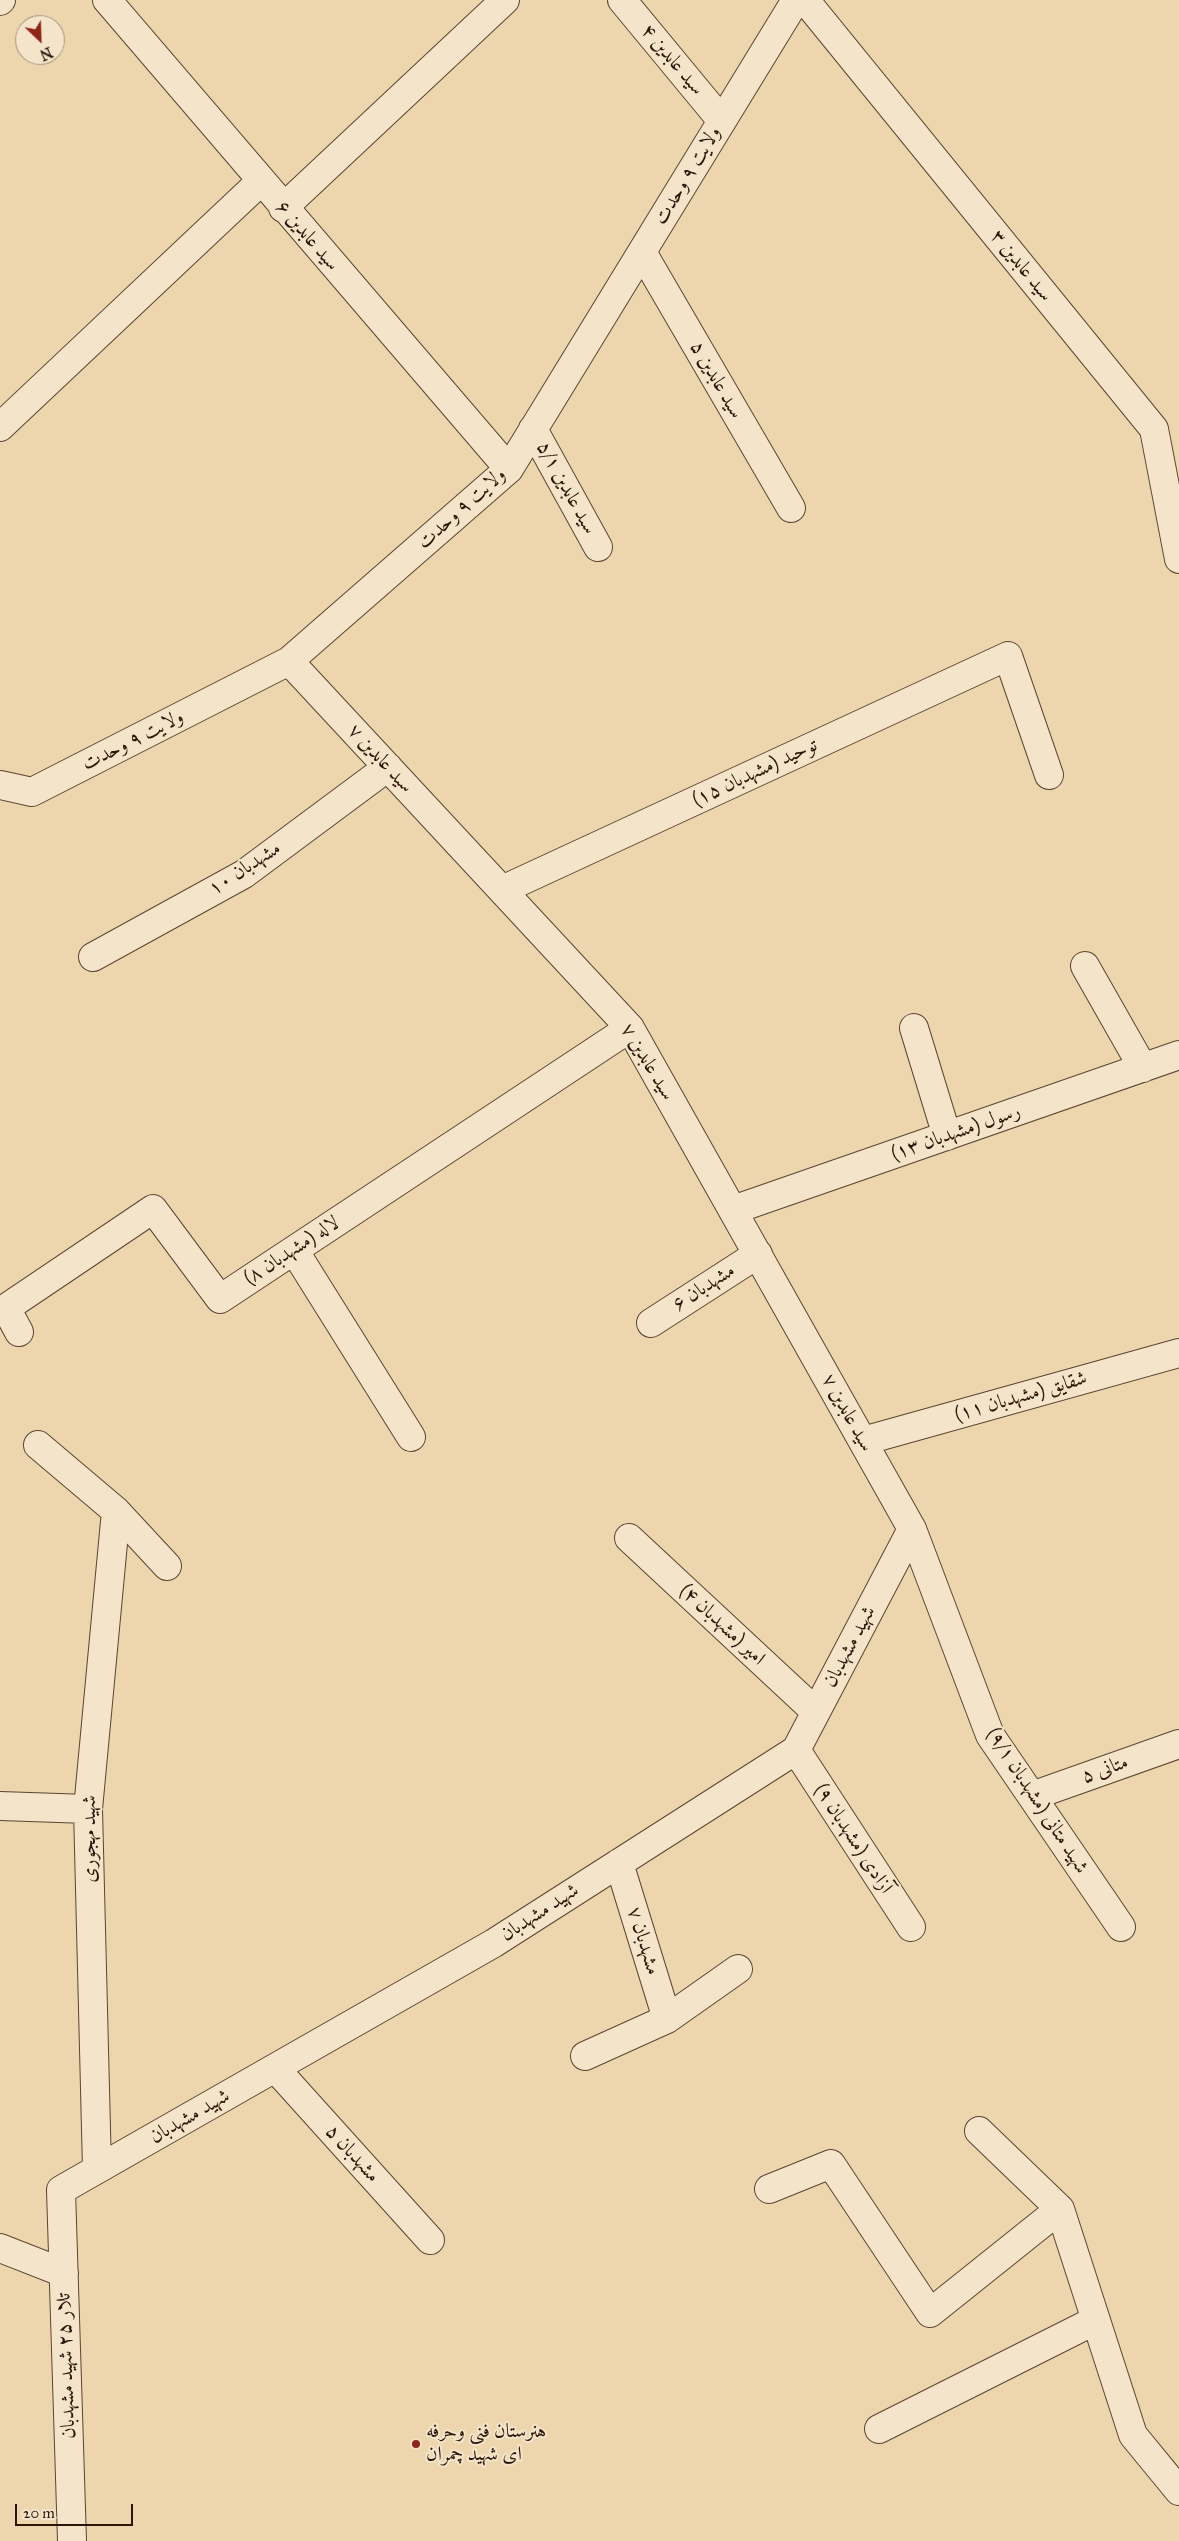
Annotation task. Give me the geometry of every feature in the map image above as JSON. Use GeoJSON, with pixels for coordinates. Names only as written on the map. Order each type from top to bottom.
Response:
{"type":"FeatureCollection","features":[{"type":"Feature","properties":{"kind":"street","name":"سید عابدین ۶"},"geometry":{"type":"LineString","coordinates":[[107,0],[260,182],[508,469]]}},
{"type":"Feature","properties":{"kind":"street"},"geometry":{"type":"LineString","coordinates":[[283,208],[506,0]]}},
{"type":"Feature","properties":{"kind":"street","name":"سید عابدین ۴"},"geometry":{"type":"LineString","coordinates":[[622,0],[722,121]]}},
{"type":"Feature","properties":{"kind":"street","name":"ولایت ۹ وحدت"},"geometry":{"type":"LineString","coordinates":[[0,785],[32,792],[289,661],[508,469],[796,0]]}},
{"type":"Feature","properties":{"kind":"street","name":"سید عابدین ۳"},"geometry":{"type":"LineString","coordinates":[[805,0],[1154,429],[1179,559]]}},
{"type":"Feature","properties":{"kind":"street"},"geometry":{"type":"LineString","coordinates":[[0,427],[260,182]]}},
{"type":"Feature","properties":{"kind":"street","name":"سید عابدین ۵"},"geometry":{"type":"LineString","coordinates":[[642,252],[791,508]]}},
{"type":"Feature","properties":{"kind":"street","name":"سید عابدین ۵/۱"},"geometry":{"type":"LineString","coordinates":[[533,429],[598,547]]}},
{"type":"Feature","properties":{"kind":"street","name":"توحید (مشهدبان ۱۵)"},"geometry":{"type":"LineString","coordinates":[[502,890],[1008,656],[1048,775]]}},
{"type":"Feature","properties":{"kind":"street","name":"سید عابدین ۷"},"geometry":{"type":"LineString","coordinates":[[289,661],[630,1028],[912,1529]]}},
{"type":"Feature","properties":{"kind":"street","name":"مشهدبان ۱۰"},"geometry":{"type":"LineString","coordinates":[[93,957],[244,874],[388,767]]}},
{"type":"Feature","properties":{"kind":"street"},"geometry":{"type":"LineString","coordinates":[[1085,966],[1143,1068]]}},
{"type":"Feature","properties":{"kind":"street","name":"لاله (مشهدبان ۸)"},"geometry":{"type":"LineString","coordinates":[[19,1332],[6,1308],[153,1209],[220,1299],[630,1028]]}},
{"type":"Feature","properties":{"kind":"street"},"geometry":{"type":"LineString","coordinates":[[914,1028],[947,1136]]}},
{"type":"Feature","properties":{"kind":"street","name":"رسول (مشهدبان ۱۳)"},"geometry":{"type":"LineString","coordinates":[[733,1210],[1179,1055]]}},
{"type":"Feature","properties":{"kind":"street"},"geometry":{"type":"LineString","coordinates":[[294,1250],[411,1437]]}},
{"type":"Feature","properties":{"kind":"street","name":"مشهدبان ۶"},"geometry":{"type":"LineString","coordinates":[[651,1323],[758,1254]]}},
{"type":"Feature","properties":{"kind":"street","name":"شقایق (مشهدبان ۱۱)"},"geometry":{"type":"LineString","coordinates":[[863,1441],[1179,1353]]}},
{"type":"Feature","properties":{"kind":"street"},"geometry":{"type":"LineString","coordinates":[[38,1445],[116,1511],[167,1566]]}},
{"type":"Feature","properties":{"kind":"street","name":"شهید مهجوری"},"geometry":{"type":"LineString","coordinates":[[97,2169],[88,1809],[116,1511]]}},
{"type":"Feature","properties":{"kind":"street","name":"شهید مشهدبان"},"geometry":{"type":"LineString","coordinates":[[61,2190],[494,1943],[796,1750],[912,1529]]}},
{"type":"Feature","properties":{"kind":"street","name":"شهید متانی (مشهدبان ۹/۱)"},"geometry":{"type":"LineString","coordinates":[[912,1529],[990,1735],[1121,1927]]}},
{"type":"Feature","properties":{"kind":"street","name":"امیر (مشهدبان ۴)"},"geometry":{"type":"LineString","coordinates":[[629,1538],[816,1712]]}},
{"type":"Feature","properties":{"kind":"street","name":"متانی ۵"},"geometry":{"type":"LineString","coordinates":[[1032,1796],[1179,1744]]}},
{"type":"Feature","properties":{"kind":"street","name":"آزادی (مشهدبان ۹)"},"geometry":{"type":"LineString","coordinates":[[796,1750],[911,1927]]}},
{"type":"Feature","properties":{"kind":"street"},"geometry":{"type":"LineString","coordinates":[[0,1806],[88,1809]]}},
{"type":"Feature","properties":{"kind":"street","name":"مشهدبان ۷"},"geometry":{"type":"LineString","coordinates":[[619,1863],[667,2020]]}},
{"type":"Feature","properties":{"kind":"street"},"geometry":{"type":"LineString","coordinates":[[585,2056],[667,2020],[738,1969]]}},
{"type":"Feature","properties":{"kind":"street","name":"مشهدبان ۵"},"geometry":{"type":"LineString","coordinates":[[275,2068],[430,2240]]}},
{"type":"Feature","properties":{"kind":"street"},"geometry":{"type":"LineString","coordinates":[[979,2131],[1060,2209],[1133,2435],[1179,2491]]}},
{"type":"Feature","properties":{"kind":"street"},"geometry":{"type":"LineString","coordinates":[[769,2189],[831,2164],[930,2313],[1060,2209]]}},
{"type":"Feature","properties":{"kind":"street","name":"تلار ۲۵ شهید مشهدبان"},"geometry":{"type":"LineString","coordinates":[[61,2190],[72,2541]]}},
{"type":"Feature","properties":{"kind":"street"},"geometry":{"type":"LineString","coordinates":[[0,2248],[64,2273]]}},
{"type":"Feature","properties":{"kind":"street"},"geometry":{"type":"LineString","coordinates":[[879,2429],[1096,2320]]}},
{"type":"Feature","properties":{"kind":"place","name":"هنرستان فنی وحرفه ای شهید چمران"},"geometry":{"type":"Point","coordinates":[416,2444]}}]}
